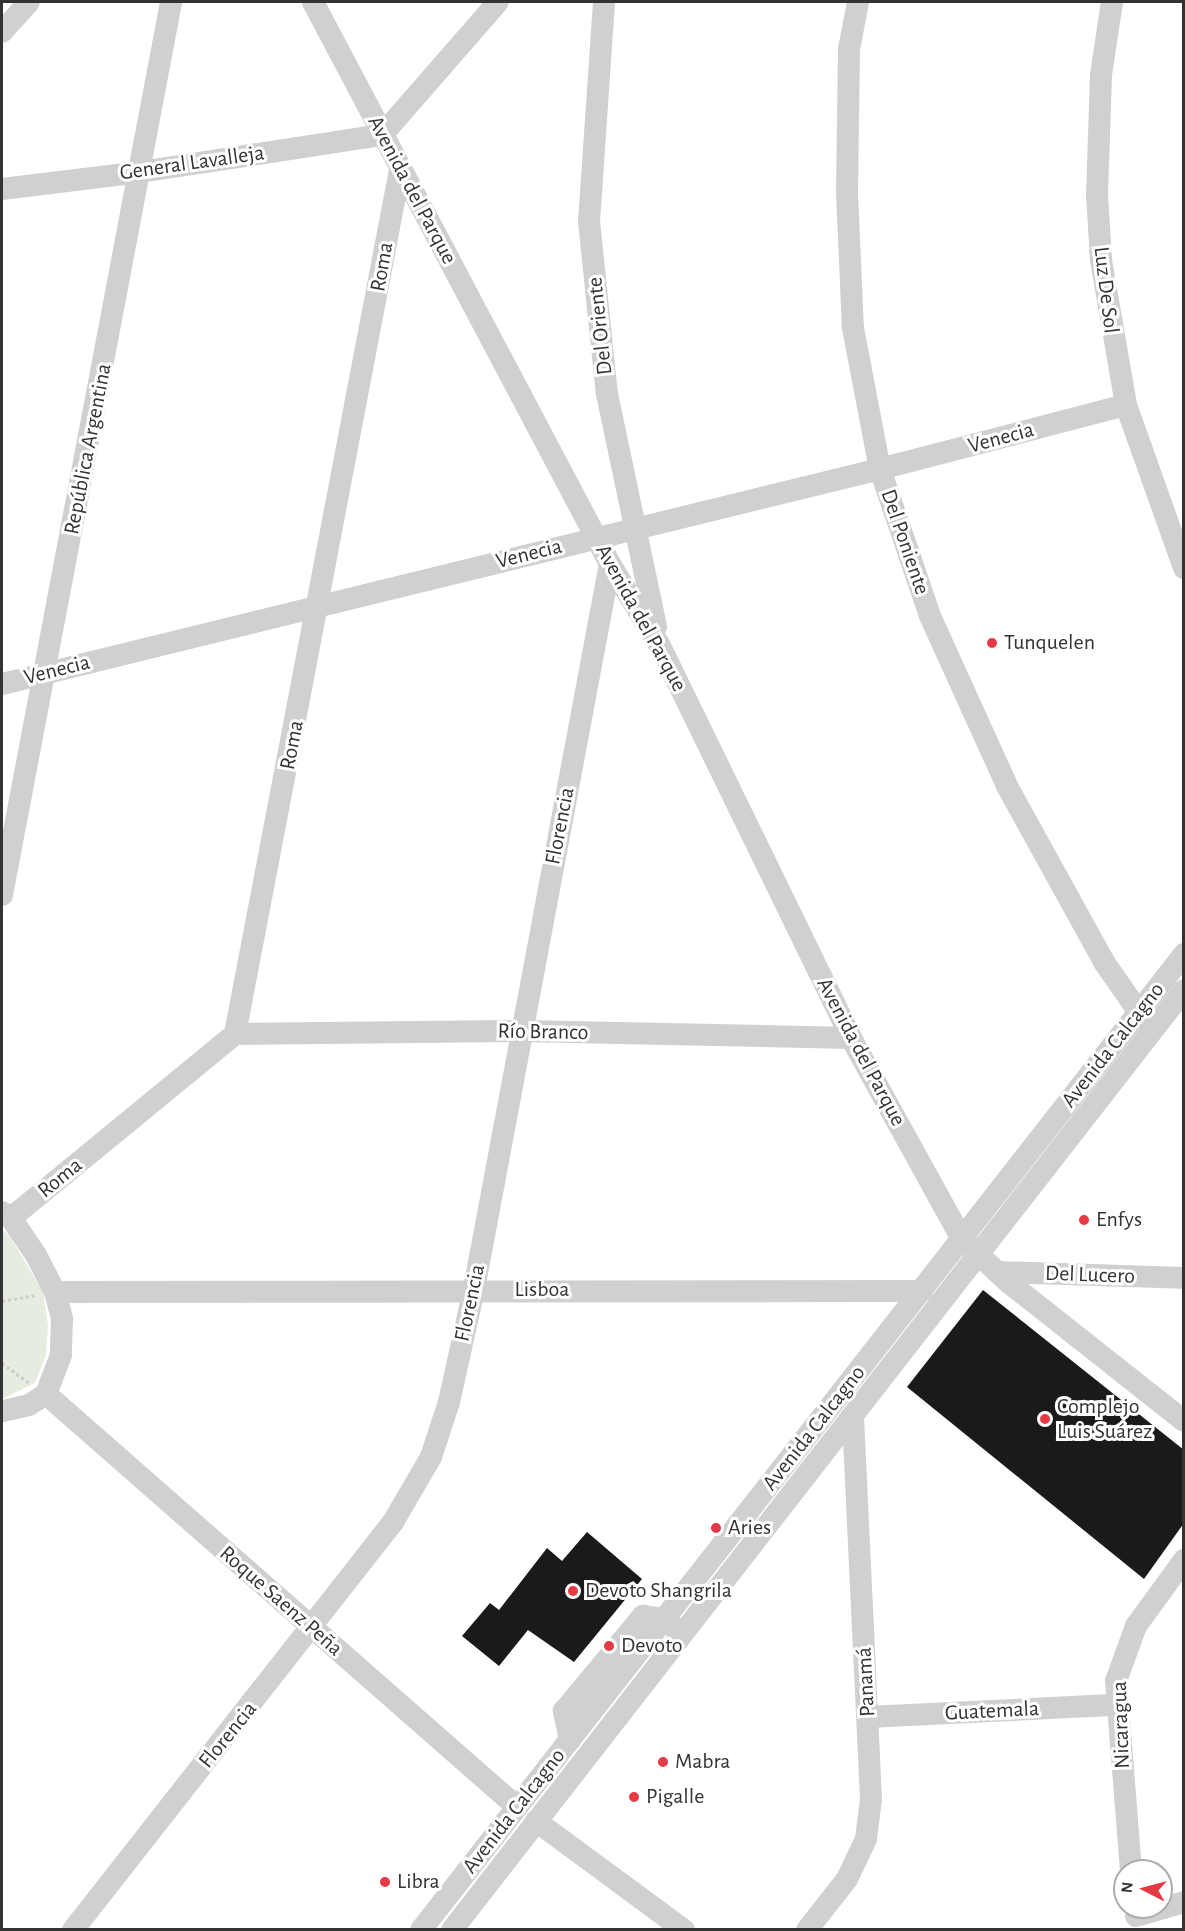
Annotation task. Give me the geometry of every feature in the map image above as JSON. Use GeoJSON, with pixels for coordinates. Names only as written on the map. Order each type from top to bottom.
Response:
{"type":"FeatureCollection","features":[{"type":"Feature","properties":{"kind":"street"},"geometry":{"type":"LineString","coordinates":[[2,32],[29,2]]}},
{"type":"Feature","properties":{"kind":"street","name":"República Argentina"},"geometry":{"type":"LineString","coordinates":[[2,895],[46,673],[171,2]]}},
{"type":"Feature","properties":{"kind":"street","name":"Avenida del Parque"},"geometry":{"type":"LineString","coordinates":[[313,2],[610,564],[660,646],[851,1038],[969,1246],[997,1272],[1184,1421]]}},
{"type":"Feature","properties":{"kind":"street"},"geometry":{"type":"LineString","coordinates":[[382,135],[498,2]]}},
{"type":"Feature","properties":{"kind":"street","name":"Del Oriente"},"geometry":{"type":"LineString","coordinates":[[604,2],[589,221],[606,394],[660,646]]}},
{"type":"Feature","properties":{"kind":"street","name":"Del Poniente"},"geometry":{"type":"LineString","coordinates":[[858,2],[849,49],[848,171],[853,328],[880,469],[930,616],[1007,786],[1104,962],[1151,1030]]}},
{"type":"Feature","properties":{"kind":"street","name":"Luz De Sol"},"geometry":{"type":"LineString","coordinates":[[1112,2],[1101,75],[1097,194],[1109,324],[1126,405],[1184,568]]}},
{"type":"Feature","properties":{"kind":"street","name":"General Lavalleja"},"geometry":{"type":"LineString","coordinates":[[2,189],[140,172],[382,135]]}},
{"type":"Feature","properties":{"kind":"street","name":"Roma"},"geometry":{"type":"LineString","coordinates":[[6,1215],[235,1034],[320,606],[400,170]]}},
{"type":"Feature","properties":{"kind":"street","name":"Venecia"},"geometry":{"type":"LineString","coordinates":[[2,684],[634,527],[880,469],[1126,405]]}},
{"type":"Feature","properties":{"kind":"street","name":"Florencia"},"geometry":{"type":"LineString","coordinates":[[73,1929],[312,1629],[393,1522],[431,1457],[449,1402],[474,1289],[610,564]]}},
{"type":"Feature","properties":{"kind":"street","name":"Avenida Calcagno"},"geometry":{"type":"LineString","coordinates":[[452,1929],[853,1415],[969,1246],[1139,1011],[1184,954]]}},
{"type":"Feature","properties":{"kind":"street","name":"Avenida Calcagno"},"geometry":{"type":"LineString","coordinates":[[421,1929],[922,1291],[969,1246],[1184,990]]}},
{"type":"Feature","properties":{"kind":"street","name":"Río Branco"},"geometry":{"type":"LineString","coordinates":[[235,1034],[521,1031],[851,1038]]}},
{"type":"Feature","properties":{"kind":"street"},"geometry":{"type":"LineString","coordinates":[[2,1411],[29,1405],[46,1394],[61,1355],[62,1319],[55,1292],[6,1215]]}},
{"type":"Feature","properties":{"kind":"street","name":"Del Lucero"},"geometry":{"type":"LineString","coordinates":[[997,1272],[1184,1278]]}},
{"type":"Feature","properties":{"kind":"street","name":"Lisboa"},"geometry":{"type":"LineString","coordinates":[[55,1292],[474,1289],[922,1291]]}},
{"type":"Feature","properties":{"kind":"street","name":"Roque Saenz Peña"},"geometry":{"type":"LineString","coordinates":[[46,1394],[517,1807],[520,1822],[536,1821],[684,1929]]}},
{"type":"Feature","properties":{"kind":"street","name":"Panamá"},"geometry":{"type":"LineString","coordinates":[[807,1929],[847,1879],[866,1839],[871,1799],[853,1415]]}},
{"type":"Feature","properties":{"kind":"street","name":"Nicaragua"},"geometry":{"type":"LineString","coordinates":[[1130,1859],[1116,1681],[1126,1648],[1151,1603],[1184,1560]]}},
{"type":"Feature","properties":{"kind":"street"},"geometry":{"type":"LineString","coordinates":[[665,1619],[683,1634]]}},
{"type":"Feature","properties":{"kind":"street","name":"Guatemala"},"geometry":{"type":"LineString","coordinates":[[868,1717],[1117,1705]]}},
{"type":"Feature","properties":{"kind":"path"},"geometry":{"type":"LineString","coordinates":[[2,1301],[55,1292]]}},
{"type":"Feature","properties":{"kind":"path"},"geometry":{"type":"LineString","coordinates":[[2,1363],[46,1394]]}},
{"type":"Feature","properties":{"kind":"shaded area"},"geometry":{"type":"Polygon","coordinates":[[[2,1230],[9,1235],[43,1292],[48,1325],[46,1355],[35,1383],[2,1399],[2,1230]]]}},
{"type":"Feature","properties":{"kind":"building","name":"Complejo Luis Suárez"},"geometry":{"type":"Polygon","coordinates":[[[983,1290],[1184,1450],[1184,1523],[1144,1579],[907,1387],[983,1290]]]}},
{"type":"Feature","properties":{"kind":"building","name":"Devoto Shangrila"},"geometry":{"type":"Polygon","coordinates":[[[587,1532],[642,1579],[574,1662],[528,1630],[499,1666],[462,1636],[490,1603],[499,1610],[547,1548],[562,1561],[587,1532]]]}},
{"type":"Feature","properties":{"kind":"place","name":"Tunquelen"},"geometry":{"type":"Point","coordinates":[992,643]}},
{"type":"Feature","properties":{"kind":"place","name":"Enfys"},"geometry":{"type":"Point","coordinates":[1084,1220]}},
{"type":"Feature","properties":{"kind":"place","name":"Complejo Luis Suárez"},"geometry":{"type":"Point","coordinates":[1045,1419]}},
{"type":"Feature","properties":{"kind":"place","name":"Aries"},"geometry":{"type":"Point","coordinates":[716,1528]}},
{"type":"Feature","properties":{"kind":"place","name":"Devoto Shangrila"},"geometry":{"type":"Point","coordinates":[573,1591]}},
{"type":"Feature","properties":{"kind":"place","name":"Devoto"},"geometry":{"type":"Point","coordinates":[609,1646]}},
{"type":"Feature","properties":{"kind":"place","name":"Mabra"},"geometry":{"type":"Point","coordinates":[663,1762]}},
{"type":"Feature","properties":{"kind":"place","name":"Pigalle"},"geometry":{"type":"Point","coordinates":[634,1797]}},
{"type":"Feature","properties":{"kind":"place","name":"Libra"},"geometry":{"type":"Point","coordinates":[385,1882]}}]}
